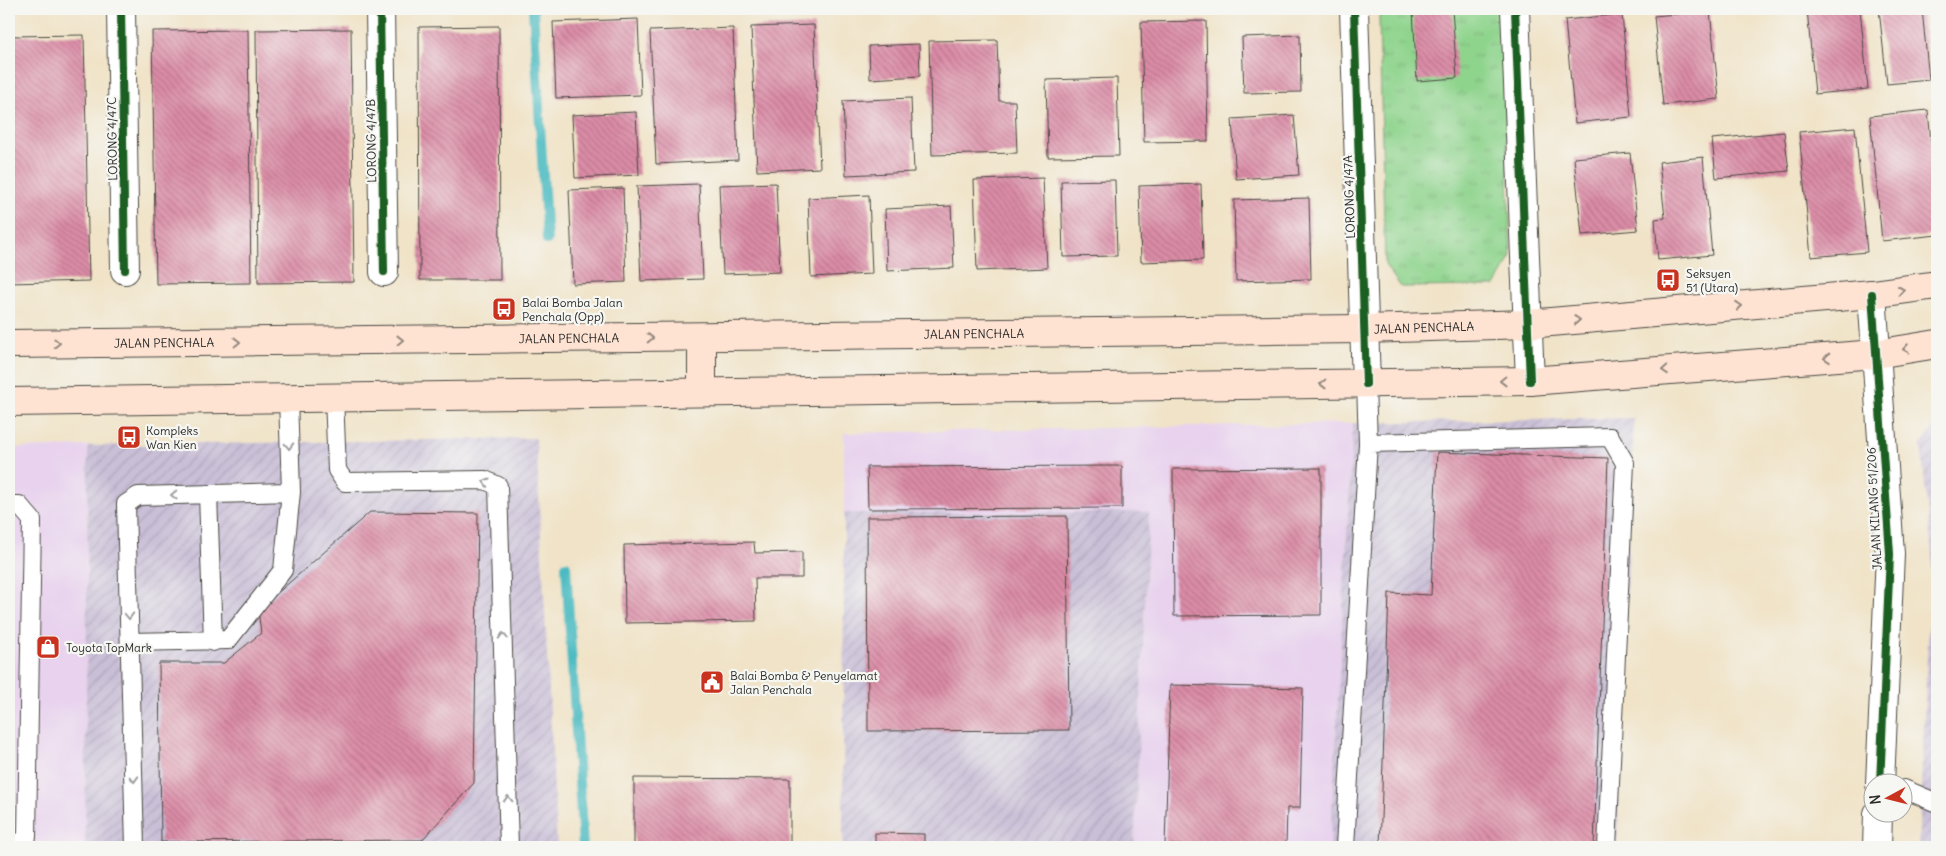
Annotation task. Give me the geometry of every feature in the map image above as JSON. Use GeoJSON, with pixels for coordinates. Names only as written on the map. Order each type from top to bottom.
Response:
{"type":"FeatureCollection","features":[{"type":"Feature","properties":{"kind":"main road","name":"JALAN PENCHALA"},"geometry":{"type":"LineString","coordinates":[[9,344],[1364,329],[1528,324],[1872,294],[1937,285]]}},
{"type":"Feature","properties":{"kind":"main road"},"geometry":{"type":"LineString","coordinates":[[702,337],[702,392]]}},
{"type":"Feature","properties":{"kind":"main road"},"geometry":{"type":"LineString","coordinates":[[9,402],[1366,384],[1530,380],[1876,354],[1937,344]]}},
{"type":"Feature","properties":{"kind":"street","name":"LORONG 4/47C"},"geometry":{"type":"LineString","coordinates":[[121,9],[125,270]]}},
{"type":"Feature","properties":{"kind":"street","name":"LORONG 4/47B"},"geometry":{"type":"LineString","coordinates":[[380,9],[384,272]]}},
{"type":"Feature","properties":{"kind":"street","name":"LORONG 4/47A"},"geometry":{"type":"LineString","coordinates":[[1354,9],[1366,384]]}},
{"type":"Feature","properties":{"kind":"street"},"geometry":{"type":"LineString","coordinates":[[1515,9],[1530,380]]}},
{"type":"Feature","properties":{"kind":"street","name":"JALAN KILANG 51/206"},"geometry":{"type":"LineString","coordinates":[[1872,294],[1890,554],[1888,774]]}},
{"type":"Feature","properties":{"kind":"street"},"geometry":{"type":"LineString","coordinates":[[1877,847],[1878,824]]}},
{"type":"Feature","properties":{"kind":"lane"},"geometry":{"type":"LineString","coordinates":[[1345,847],[1368,443],[1366,384]]}},
{"type":"Feature","properties":{"kind":"lane"},"geometry":{"type":"LineString","coordinates":[[334,397],[337,470],[345,482],[485,480],[498,486],[510,847]]}},
{"type":"Feature","properties":{"kind":"lane"},"geometry":{"type":"LineString","coordinates":[[130,642],[213,642],[228,640],[283,570],[291,492],[288,398]]}},
{"type":"Feature","properties":{"kind":"lane"},"geometry":{"type":"LineString","coordinates":[[1368,443],[1610,437],[1625,463],[1607,847]]}},
{"type":"Feature","properties":{"kind":"lane"},"geometry":{"type":"LineString","coordinates":[[135,847],[126,504],[138,496],[291,492]]}},
{"type":"Feature","properties":{"kind":"lane"},"geometry":{"type":"LineString","coordinates":[[208,494],[213,642]]}},
{"type":"Feature","properties":{"kind":"lane"},"geometry":{"type":"LineString","coordinates":[[9,505],[19,505],[32,520],[27,837],[16,847]]}},
{"type":"Feature","properties":{"kind":"lane"},"geometry":{"type":"LineString","coordinates":[[1914,794],[1937,803]]}},
{"type":"Feature","properties":{"kind":"shaded area"},"geometry":{"type":"Polygon","coordinates":[[[1634,418],[1617,847],[1330,847],[1353,423],[1634,418]]]}},
{"type":"Feature","properties":{"kind":"shaded area"},"geometry":{"type":"Polygon","coordinates":[[[1353,423],[1330,847],[1134,847],[1149,512],[844,513],[844,433],[1353,423]]]}},
{"type":"Feature","properties":{"kind":"shaded area"},"geometry":{"type":"Polygon","coordinates":[[[1937,423],[1937,847],[1918,847],[1932,555],[1921,445],[1937,423]]]}},
{"type":"Feature","properties":{"kind":"shaded area"},"geometry":{"type":"Polygon","coordinates":[[[536,438],[557,847],[85,847],[88,446],[536,438]]]}},
{"type":"Feature","properties":{"kind":"shaded area","name":"Toyota TopMark"},"geometry":{"type":"Polygon","coordinates":[[[88,446],[85,847],[9,847],[9,448],[88,446]]]}},
{"type":"Feature","properties":{"kind":"shaded area"},"geometry":{"type":"Polygon","coordinates":[[[1149,512],[1134,847],[924,847],[924,834],[875,833],[875,847],[843,847],[844,513],[1149,512]]]}},
{"type":"Feature","properties":{"kind":"green space"},"geometry":{"type":"Polygon","coordinates":[[[1386,9],[1502,10],[1511,258],[1495,286],[1401,287],[1385,265],[1379,17],[1386,9]]]}},
{"type":"Feature","properties":{"kind":"building"},"geometry":{"type":"Polygon","coordinates":[[[1452,9],[1457,78],[1417,81],[1413,11],[1452,9]]]}},
{"type":"Feature","properties":{"kind":"building"},"geometry":{"type":"Polygon","coordinates":[[[1807,9],[1860,9],[1868,89],[1815,94],[1807,9]]]}},
{"type":"Feature","properties":{"kind":"building"},"geometry":{"type":"Polygon","coordinates":[[[1879,9],[1922,9],[1929,80],[1887,84],[1879,9]]]}},
{"type":"Feature","properties":{"kind":"building"},"geometry":{"type":"Polygon","coordinates":[[[1710,11],[1719,99],[1663,105],[1654,16],[1710,11]]]}},
{"type":"Feature","properties":{"kind":"building"},"geometry":{"type":"Polygon","coordinates":[[[1622,14],[1631,117],[1575,123],[1565,20],[1622,14]]]}},
{"type":"Feature","properties":{"kind":"building"},"geometry":{"type":"Polygon","coordinates":[[[638,19],[641,95],[556,98],[553,22],[638,19]]]}},
{"type":"Feature","properties":{"kind":"building"},"geometry":{"type":"Polygon","coordinates":[[[1206,21],[1208,141],[1144,142],[1141,22],[1206,21]]]}},
{"type":"Feature","properties":{"kind":"building"},"geometry":{"type":"Polygon","coordinates":[[[814,25],[820,168],[757,171],[751,27],[814,25]]]}},
{"type":"Feature","properties":{"kind":"building"},"geometry":{"type":"Polygon","coordinates":[[[499,26],[500,280],[420,280],[419,27],[499,26]]]}},
{"type":"Feature","properties":{"kind":"building"},"geometry":{"type":"Polygon","coordinates":[[[733,28],[738,160],[656,164],[650,31],[733,28]]]}},
{"type":"Feature","properties":{"kind":"building"},"geometry":{"type":"Polygon","coordinates":[[[351,29],[354,282],[258,283],[256,30],[351,29]]]}},
{"type":"Feature","properties":{"kind":"building"},"geometry":{"type":"Polygon","coordinates":[[[248,30],[251,283],[156,284],[152,31],[248,30]]]}},
{"type":"Feature","properties":{"kind":"building"},"geometry":{"type":"Polygon","coordinates":[[[84,35],[89,281],[9,283],[9,36],[84,35]]]}},
{"type":"Feature","properties":{"kind":"building"},"geometry":{"type":"Polygon","coordinates":[[[1300,35],[1301,92],[1244,93],[1242,37],[1300,35]]]}},
{"type":"Feature","properties":{"kind":"building"},"geometry":{"type":"Polygon","coordinates":[[[997,40],[999,101],[1015,101],[1017,153],[932,155],[929,41],[997,40]]]}},
{"type":"Feature","properties":{"kind":"building"},"geometry":{"type":"Polygon","coordinates":[[[919,44],[920,76],[870,79],[869,46],[919,44]]]}},
{"type":"Feature","properties":{"kind":"building"},"geometry":{"type":"Polygon","coordinates":[[[1117,78],[1119,156],[1048,157],[1046,80],[1117,78]]]}},
{"type":"Feature","properties":{"kind":"building"},"geometry":{"type":"Polygon","coordinates":[[[911,98],[914,172],[846,175],[843,101],[911,98]]]}},
{"type":"Feature","properties":{"kind":"building"},"geometry":{"type":"Polygon","coordinates":[[[1928,110],[1937,206],[1937,235],[1882,241],[1870,116],[1928,110]]]}},
{"type":"Feature","properties":{"kind":"building"},"geometry":{"type":"Polygon","coordinates":[[[636,112],[639,175],[575,178],[572,115],[636,112]]]}},
{"type":"Feature","properties":{"kind":"building"},"geometry":{"type":"Polygon","coordinates":[[[1294,115],[1299,175],[1236,179],[1232,119],[1294,115]]]}},
{"type":"Feature","properties":{"kind":"building"},"geometry":{"type":"Polygon","coordinates":[[[1855,127],[1867,252],[1811,257],[1799,132],[1855,127]]]}},
{"type":"Feature","properties":{"kind":"building"},"geometry":{"type":"Polygon","coordinates":[[[1784,132],[1789,171],[1716,178],[1712,139],[1784,132]]]}},
{"type":"Feature","properties":{"kind":"building"},"geometry":{"type":"Polygon","coordinates":[[[1630,153],[1638,230],[1582,235],[1574,158],[1630,153]]]}},
{"type":"Feature","properties":{"kind":"building"},"geometry":{"type":"Polygon","coordinates":[[[1703,157],[1712,255],[1658,260],[1655,219],[1665,218],[1659,162],[1703,157]]]}},
{"type":"Feature","properties":{"kind":"building"},"geometry":{"type":"Polygon","coordinates":[[[1043,178],[1047,268],[977,271],[974,180],[1043,178]]]}},
{"type":"Feature","properties":{"kind":"building"},"geometry":{"type":"Polygon","coordinates":[[[1115,180],[1117,256],[1063,257],[1061,181],[1115,180]]]}},
{"type":"Feature","properties":{"kind":"building"},"geometry":{"type":"Polygon","coordinates":[[[776,183],[780,272],[723,274],[719,185],[776,183]]]}},
{"type":"Feature","properties":{"kind":"building"},"geometry":{"type":"Polygon","coordinates":[[[699,184],[703,279],[641,281],[637,186],[699,184]]]}},
{"type":"Feature","properties":{"kind":"building"},"geometry":{"type":"Polygon","coordinates":[[[1201,184],[1203,260],[1141,262],[1139,186],[1201,184]]]}},
{"type":"Feature","properties":{"kind":"building"},"geometry":{"type":"Polygon","coordinates":[[[623,188],[626,282],[573,284],[569,190],[623,188]]]}},
{"type":"Feature","properties":{"kind":"building"},"geometry":{"type":"Polygon","coordinates":[[[869,195],[872,274],[811,277],[808,198],[869,195]]]}},
{"type":"Feature","properties":{"kind":"building"},"geometry":{"type":"Polygon","coordinates":[[[1309,198],[1311,279],[1236,281],[1234,200],[1309,198]]]}},
{"type":"Feature","properties":{"kind":"building"},"geometry":{"type":"Polygon","coordinates":[[[951,206],[954,268],[887,271],[885,209],[951,206]]]}},
{"type":"Feature","properties":{"kind":"building"},"geometry":{"type":"Polygon","coordinates":[[[1437,452],[1608,458],[1594,847],[1380,847],[1389,593],[1431,595],[1437,452]]]}},
{"type":"Feature","properties":{"kind":"building"},"geometry":{"type":"Polygon","coordinates":[[[1122,466],[1122,508],[868,509],[867,467],[1122,466]]]}},
{"type":"Feature","properties":{"kind":"building"},"geometry":{"type":"Polygon","coordinates":[[[1321,468],[1321,615],[1174,616],[1173,469],[1321,468]]]}},
{"type":"Feature","properties":{"kind":"building"},"geometry":{"type":"Polygon","coordinates":[[[370,512],[478,513],[474,783],[422,840],[161,842],[159,663],[224,663],[261,633],[258,610],[370,512]]]}},
{"type":"Feature","properties":{"kind":"building"},"geometry":{"type":"Polygon","coordinates":[[[1067,516],[1069,730],[868,731],[867,517],[1067,516]]]}},
{"type":"Feature","properties":{"kind":"building"},"geometry":{"type":"Polygon","coordinates":[[[754,542],[755,553],[802,552],[802,578],[755,578],[756,621],[625,623],[624,545],[754,542]]]}},
{"type":"Feature","properties":{"kind":"building"},"geometry":{"type":"Polygon","coordinates":[[[1170,685],[1303,688],[1300,808],[1287,808],[1286,847],[1165,845],[1170,685]]]}},
{"type":"Feature","properties":{"kind":"building"},"geometry":{"type":"Polygon","coordinates":[[[634,778],[790,779],[790,847],[634,847],[634,778]]]}},
{"type":"Feature","properties":{"kind":"building"},"geometry":{"type":"Polygon","coordinates":[[[875,833],[924,834],[924,847],[875,847],[875,833]]]}},
{"type":"Feature","properties":{"kind":"waterway"},"geometry":{"type":"LineString","coordinates":[[533,9],[547,240]]}},
{"type":"Feature","properties":{"kind":"waterway"},"geometry":{"type":"LineString","coordinates":[[566,566],[583,847]]}},
{"type":"Feature","properties":{"kind":"cycle path"},"geometry":{"type":"LineString","coordinates":[[121,9],[125,270]]}},
{"type":"Feature","properties":{"kind":"cycle path"},"geometry":{"type":"LineString","coordinates":[[380,9],[384,272]]}},
{"type":"Feature","properties":{"kind":"cycle path"},"geometry":{"type":"LineString","coordinates":[[1354,9],[1366,384]]}},
{"type":"Feature","properties":{"kind":"cycle path"},"geometry":{"type":"LineString","coordinates":[[1515,9],[1530,381]]}},
{"type":"Feature","properties":{"kind":"cycle path"},"geometry":{"type":"LineString","coordinates":[[1872,294],[1890,554],[1880,774]]}},
{"type":"Feature","properties":{"kind":"place","name":"Seksyen 51 (Utara)"},"geometry":{"type":"Point","coordinates":[1668,280]}},
{"type":"Feature","properties":{"kind":"place","name":"Balai Bomba Jalan Penchala (Opp)"},"geometry":{"type":"Point","coordinates":[504,309]}},
{"type":"Feature","properties":{"kind":"place","name":"Kompleks Wan Kien"},"geometry":{"type":"Point","coordinates":[129,437]}},
{"type":"Feature","properties":{"kind":"place","name":"Toyota TopMark"},"geometry":{"type":"Point","coordinates":[48,647]}},
{"type":"Feature","properties":{"kind":"place","name":"Balai Bomba & Penyelamat Jalan Penchala"},"geometry":{"type":"Point","coordinates":[712,682]}}]}
